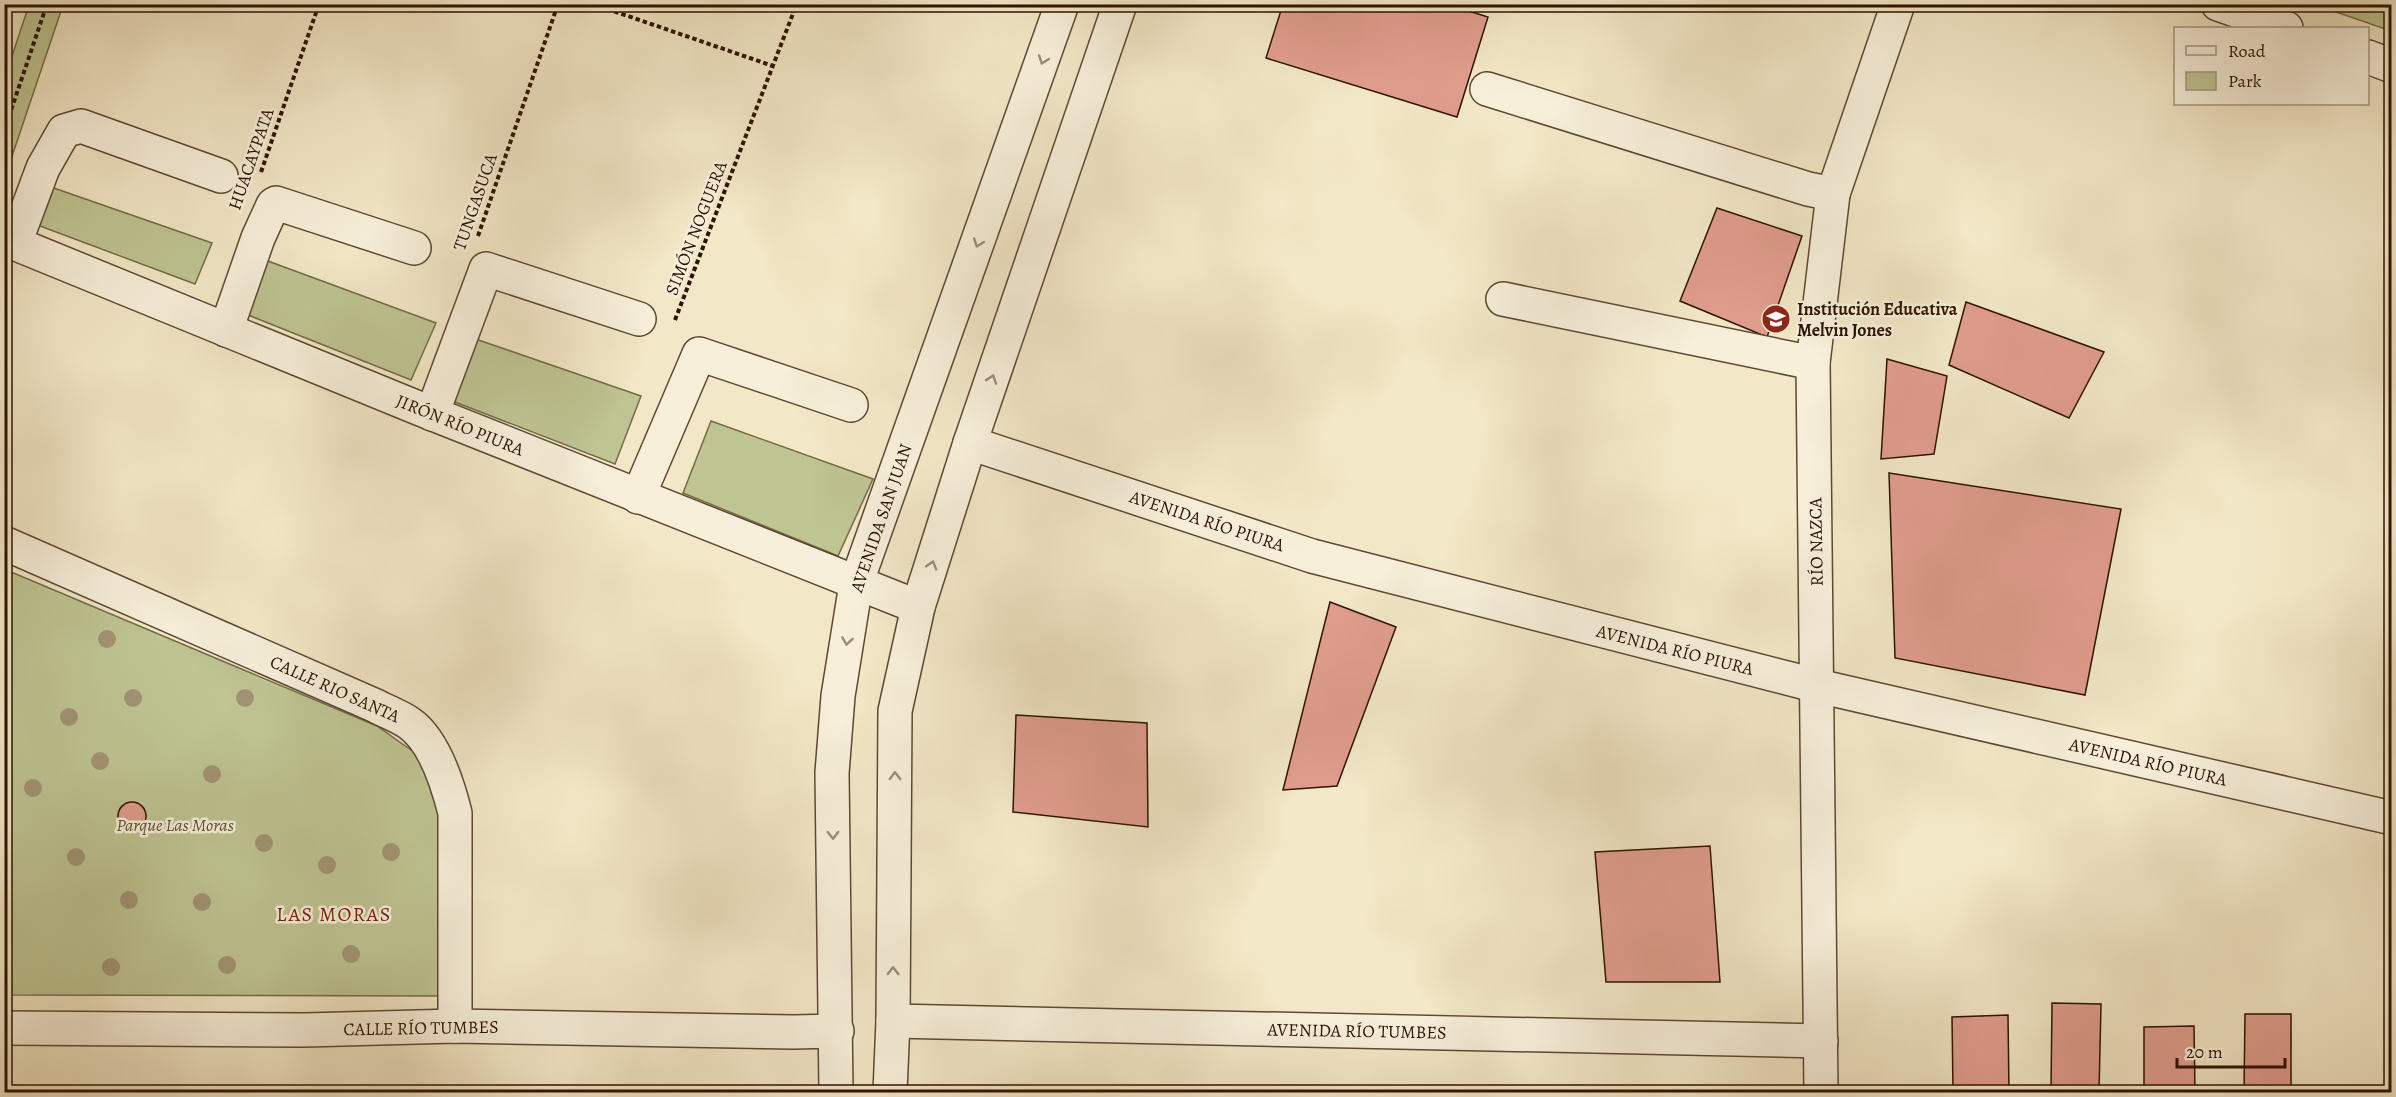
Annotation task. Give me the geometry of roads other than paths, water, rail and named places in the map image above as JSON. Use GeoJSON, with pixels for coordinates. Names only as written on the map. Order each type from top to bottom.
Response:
{"type":"FeatureCollection","features":[{"type":"Feature","properties":{"kind":"street","name":"AVENIDA SAN JUAN"},"geometry":{"type":"LineString","coordinates":[[836,1092],[832,773],[838,696],[856,584],[1062,4]]}},
{"type":"Feature","properties":{"kind":"street"},"geometry":{"type":"LineString","coordinates":[[890,1092],[893,1021],[895,711],[918,607],[970,443],[1120,4]]}},
{"type":"Feature","properties":{"kind":"street","name":"RÍO NAZCA"},"geometry":{"type":"LineString","coordinates":[[1821,1092],[1813,363],[1833,194],[1898,4]]}},
{"type":"Feature","properties":{"kind":"street"},"geometry":{"type":"LineString","coordinates":[[2218,4],[2283,27]]}},
{"type":"Feature","properties":{"kind":"street"},"geometry":{"type":"LineString","coordinates":[[2369,58],[2391,66]]}},
{"type":"Feature","properties":{"kind":"street"},"geometry":{"type":"LineString","coordinates":[[1487,89],[1808,189],[1833,194]]}},
{"type":"Feature","properties":{"kind":"street"},"geometry":{"type":"LineString","coordinates":[[10,241],[43,168],[64,131],[81,126],[221,176]]}},
{"type":"Feature","properties":{"kind":"street"},"geometry":{"type":"LineString","coordinates":[[226,330],[258,238],[276,203],[414,248]]}},
{"type":"Feature","properties":{"kind":"street","name":"JIRÓN RÍO PIURA"},"geometry":{"type":"LineString","coordinates":[[10,241],[432,414],[918,607]]}},
{"type":"Feature","properties":{"kind":"street"},"geometry":{"type":"LineString","coordinates":[[432,414],[486,269],[639,319]]}},
{"type":"Feature","properties":{"kind":"street"},"geometry":{"type":"LineString","coordinates":[[1503,298],[1813,363]]}},
{"type":"Feature","properties":{"kind":"street"},"geometry":{"type":"LineString","coordinates":[[638,497],[699,354],[851,405]]}},
{"type":"Feature","properties":{"kind":"street","name":"AVENIDA RÍO PIURA"},"geometry":{"type":"LineString","coordinates":[[970,443],[1312,556],[1818,686],[2391,818]]}},
{"type":"Feature","properties":{"kind":"street","name":"CALLE RIO SANTA"},"geometry":{"type":"LineString","coordinates":[[4,543],[376,706],[411,724],[433,752],[447,781],[455,813],[455,1026]]}},
{"type":"Feature","properties":{"kind":"street","name":"AVENIDA RÍO TUMBES"},"geometry":{"type":"LineString","coordinates":[[893,1021],[1821,1041]]}},
{"type":"Feature","properties":{"kind":"street","name":"CALLE RÍO TUMBES"},"geometry":{"type":"LineString","coordinates":[[4,1028],[305,1030],[455,1026],[837,1031]]}},
{"type":"Feature","properties":{"kind":"place","name":"Institución Educativa Melvin Jones"},"geometry":{"type":"Point","coordinates":[1776,319]}},
{"type":"Feature","properties":{"kind":"district","name":"LAS MORAS"},"geometry":{"type":"Point","coordinates":[334,914]}},
{"type":"Feature","properties":{"kind":"park label","name":"Parque Las Moras"},"geometry":{"type":"Point","coordinates":[175,825]}}]}
